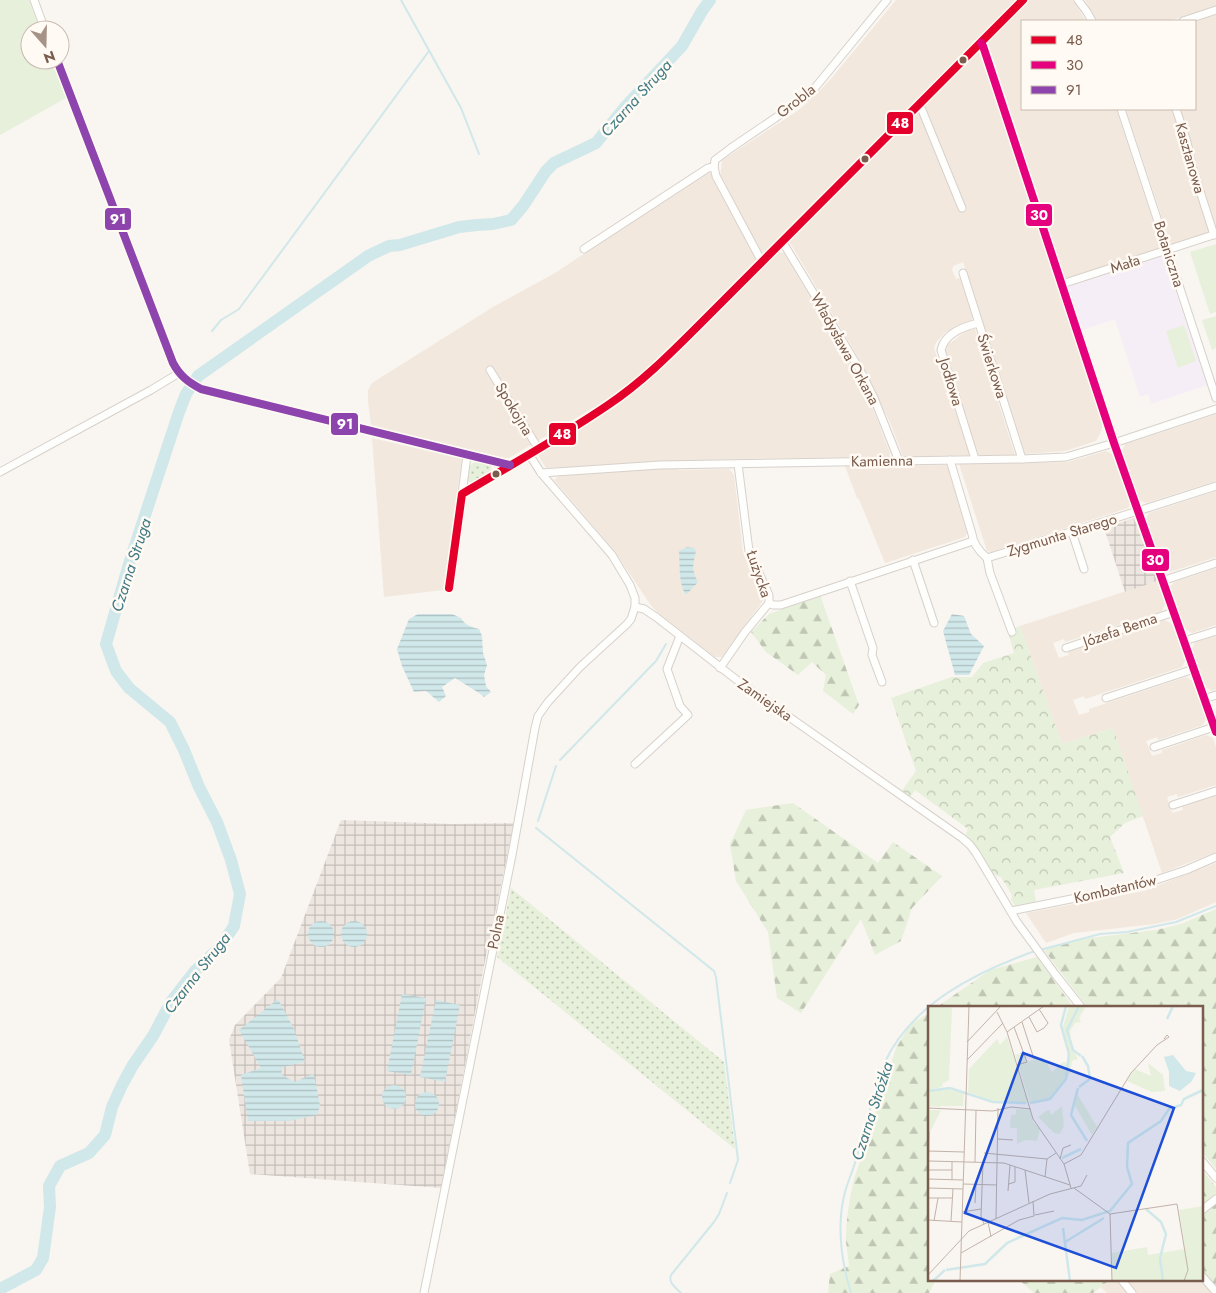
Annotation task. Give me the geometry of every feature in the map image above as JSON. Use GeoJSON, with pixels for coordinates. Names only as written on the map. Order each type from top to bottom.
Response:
{"type":"FeatureCollection","features":[{"type":"Feature","properties":{"kind":"street"},"geometry":{"type":"LineString","coordinates":[[34,0],[41,20]]}},
{"type":"Feature","properties":{"kind":"street","name":"Grobla"},"geometry":{"type":"LineString","coordinates":[[584,249],[708,168],[714,167],[715,160],[809,95],[887,0]]}},
{"type":"Feature","properties":{"kind":"street"},"geometry":{"type":"LineString","coordinates":[[462,494],[572,429],[610,404],[641,380],[762,262],[1023,0]]}},
{"type":"Feature","properties":{"kind":"street"},"geometry":{"type":"LineString","coordinates":[[1078,0],[1091,20]]}},
{"type":"Feature","properties":{"kind":"street"},"geometry":{"type":"LineString","coordinates":[[1186,20],[1216,10]]}},
{"type":"Feature","properties":{"kind":"street"},"geometry":{"type":"LineString","coordinates":[[981,43],[1114,443],[1215,729],[1154,747]]}},
{"type":"Feature","properties":{"kind":"street"},"geometry":{"type":"LineString","coordinates":[[61,70],[173,363],[187,381],[201,389],[510,465]]}},
{"type":"Feature","properties":{"kind":"street"},"geometry":{"type":"LineString","coordinates":[[919,105],[962,208]]}},
{"type":"Feature","properties":{"kind":"street","name":"Botaniczna"},"geometry":{"type":"LineString","coordinates":[[1121,110],[1216,398]]}},
{"type":"Feature","properties":{"kind":"street","name":"Kasztanowa"},"geometry":{"type":"LineString","coordinates":[[1176,110],[1187,142],[1192,166],[1215,235]]}},
{"type":"Feature","properties":{"kind":"street"},"geometry":{"type":"LineString","coordinates":[[714,167],[716,176],[762,262]]}},
{"type":"Feature","properties":{"kind":"street","name":"Mała"},"geometry":{"type":"LineString","coordinates":[[1062,284],[1215,235]]}},
{"type":"Feature","properties":{"kind":"street","name":"Władysława Orkana"},"geometry":{"type":"LineString","coordinates":[[782,241],[860,370],[874,398],[899,461]]}},
{"type":"Feature","properties":{"kind":"street","name":"Świerkowa"},"geometry":{"type":"LineString","coordinates":[[963,273],[1022,459]]}},
{"type":"Feature","properties":{"kind":"street","name":"Jodłowa"},"geometry":{"type":"LineString","coordinates":[[975,459],[941,350],[943,344],[951,335],[965,327],[978,323]]}},
{"type":"Feature","properties":{"kind":"street","name":"Spokojna"},"geometry":{"type":"LineString","coordinates":[[490,370],[538,448]]}},
{"type":"Feature","properties":{"kind":"street"},"geometry":{"type":"LineString","coordinates":[[0,472],[179,373]]}},
{"type":"Feature","properties":{"kind":"street","name":"Kamienna"},"geometry":{"type":"LineString","coordinates":[[541,473],[660,465],[1066,457],[1216,409]]}},
{"type":"Feature","properties":{"kind":"street"},"geometry":{"type":"LineString","coordinates":[[529,454],[541,473],[612,555],[630,584],[635,598],[635,607]]}},
{"type":"Feature","properties":{"kind":"street"},"geometry":{"type":"LineString","coordinates":[[448,588],[467,455]]}},
{"type":"Feature","properties":{"kind":"street","name":"Zygmunta Starego"},"geometry":{"type":"LineString","coordinates":[[950,460],[973,541],[987,558],[990,573],[1012,632]]}},
{"type":"Feature","properties":{"kind":"street","name":"Łużycka"},"geometry":{"type":"LineString","coordinates":[[720,668],[745,632],[769,603],[769,595],[749,551],[738,464]]}},
{"type":"Feature","properties":{"kind":"street","name":"Zygmunta Starego"},"geometry":{"type":"LineString","coordinates":[[987,558],[1216,486]]}},
{"type":"Feature","properties":{"kind":"street"},"geometry":{"type":"LineString","coordinates":[[1072,532],[1084,569]]}},
{"type":"Feature","properties":{"kind":"street"},"geometry":{"type":"LineString","coordinates":[[769,603],[781,605],[973,541]]}},
{"type":"Feature","properties":{"kind":"street"},"geometry":{"type":"LineString","coordinates":[[914,560],[934,623]]}},
{"type":"Feature","properties":{"kind":"street"},"geometry":{"type":"LineString","coordinates":[[1162,581],[1216,563]]}},
{"type":"Feature","properties":{"kind":"street"},"geometry":{"type":"LineString","coordinates":[[850,581],[873,648],[872,655],[882,682]]}},
{"type":"Feature","properties":{"kind":"street","name":"Zamiejska"},"geometry":{"type":"LineString","coordinates":[[635,607],[644,609],[656,617],[720,668],[970,845],[1038,950],[1080,1006]]}},
{"type":"Feature","properties":{"kind":"street","name":"Polna"},"geometry":{"type":"LineString","coordinates":[[424,1293],[508,873],[536,722],[548,702],[580,667],[627,624],[635,607]]}},
{"type":"Feature","properties":{"kind":"street","name":"Józefa Bema"},"geometry":{"type":"LineString","coordinates":[[1066,648],[1174,612]]}},
{"type":"Feature","properties":{"kind":"street"},"geometry":{"type":"LineString","coordinates":[[1184,641],[1216,631]]}},
{"type":"Feature","properties":{"kind":"street"},"geometry":{"type":"LineString","coordinates":[[635,764],[688,715],[680,706],[667,669],[680,636]]}},
{"type":"Feature","properties":{"kind":"street"},"geometry":{"type":"LineString","coordinates":[[1106,698],[1194,669]]}},
{"type":"Feature","properties":{"kind":"street"},"geometry":{"type":"LineString","coordinates":[[1204,699],[1216,695]]}},
{"type":"Feature","properties":{"kind":"street"},"geometry":{"type":"LineString","coordinates":[[1174,805],[1216,791]]}},
{"type":"Feature","properties":{"kind":"street","name":"Kombatantów"},"geometry":{"type":"LineString","coordinates":[[1011,910],[1141,885],[1216,857]]}},
{"type":"Feature","properties":{"kind":"street"},"geometry":{"type":"LineString","coordinates":[[1204,1163],[1216,1178]]}},
{"type":"Feature","properties":{"kind":"street"},"geometry":{"type":"LineString","coordinates":[[1204,1209],[1216,1200]]}},
{"type":"Feature","properties":{"kind":"street"},"geometry":{"type":"LineString","coordinates":[[1204,1278],[1216,1292]]}},
{"type":"Feature","properties":{"kind":"street"},"geometry":{"type":"LineString","coordinates":[[1121,1280],[1132,1293]]}},
{"type":"Feature","properties":{"kind":"shaded area"},"geometry":{"type":"Polygon","coordinates":[[[896,0],[1017,0],[762,254],[720,178],[722,160],[796,112],[812,99],[896,0]]]}},
{"type":"Feature","properties":{"kind":"shaded area"},"geometry":{"type":"Polygon","coordinates":[[[1030,0],[1073,0],[1085,20],[1021,20],[1021,110],[1116,110],[1162,249],[1066,281],[988,42],[1030,0]]]}},
{"type":"Feature","properties":{"kind":"shaded area"},"geometry":{"type":"Polygon","coordinates":[[[1085,0],[1216,0],[1216,6],[1172,20],[1095,20],[1085,0]]]}},
{"type":"Feature","properties":{"kind":"shaded area"},"geometry":{"type":"Polygon","coordinates":[[[1216,13],[1216,231],[1171,245],[1126,110],[1196,110],[1196,22],[1216,13]]]}},
{"type":"Feature","properties":{"kind":"shaded area"},"geometry":{"type":"Polygon","coordinates":[[[979,51],[1102,420],[1102,428],[1096,441],[1065,451],[1025,454],[963,262],[953,266],[952,270],[956,279],[960,278],[973,318],[971,321],[946,332],[936,342],[934,348],[970,455],[903,457],[892,427],[862,364],[789,241],[979,51]]]}},
{"type":"Feature","properties":{"kind":"shaded area"},"geometry":{"type":"Polygon","coordinates":[[[709,171],[757,259],[661,356],[634,379],[603,402],[507,459],[404,435],[371,425],[368,390],[372,383],[493,307],[555,273],[709,171]]]}},
{"type":"Feature","properties":{"kind":"shaded area"},"geometry":{"type":"Polygon","coordinates":[[[778,252],[784,253],[854,369],[868,396],[890,453],[889,457],[729,459],[546,468],[538,455],[617,406],[667,363],[778,252]]]}},
{"type":"Feature","properties":{"kind":"shaded area"},"geometry":{"type":"Polygon","coordinates":[[[1163,253],[1207,385],[1151,404],[1148,394],[1140,397],[1115,319],[1082,330],[1067,284],[1163,253]]]}},
{"type":"Feature","properties":{"kind":"shaded area"},"geometry":{"type":"Polygon","coordinates":[[[975,329],[1015,455],[978,455],[944,352],[945,347],[966,331],[975,329]]]}},
{"type":"Feature","properties":{"kind":"shaded area"},"geometry":{"type":"Polygon","coordinates":[[[1216,414],[1216,481],[1146,503],[1139,500],[1122,451],[1125,444],[1216,414]]]}},
{"type":"Feature","properties":{"kind":"shaded area"},"geometry":{"type":"Polygon","coordinates":[[[372,438],[462,459],[443,590],[384,597],[372,438]]]}},
{"type":"Feature","properties":{"kind":"shaded area"},"geometry":{"type":"Polygon","coordinates":[[[1106,451],[1112,454],[1130,505],[1128,508],[991,552],[987,551],[959,464],[1068,462],[1106,451]]]}},
{"type":"Feature","properties":{"kind":"shaded area"},"geometry":{"type":"Polygon","coordinates":[[[947,465],[967,533],[965,537],[885,563],[845,466],[947,465]]]}},
{"type":"Feature","properties":{"kind":"shaded area"},"geometry":{"type":"Polygon","coordinates":[[[673,468],[680,470],[729,469],[734,475],[743,553],[765,598],[722,657],[715,657],[657,612],[614,550],[554,480],[560,475],[673,468]]]}},
{"type":"Feature","properties":{"kind":"shaded area"},"geometry":{"type":"Polygon","coordinates":[[[1216,491],[1216,557],[1170,572],[1163,569],[1146,519],[1149,513],[1216,491]]]}},
{"type":"Feature","properties":{"kind":"shaded area"},"geometry":{"type":"Polygon","coordinates":[[[1134,518],[1157,581],[1125,592],[1104,528],[1134,518]]]}},
{"type":"Feature","properties":{"kind":"shaded area"},"geometry":{"type":"Polygon","coordinates":[[[1216,568],[1216,625],[1192,633],[1185,629],[1170,588],[1174,582],[1216,568]]]}},
{"type":"Feature","properties":{"kind":"shaded area"},"geometry":{"type":"Polygon","coordinates":[[[1157,581],[1165,604],[1162,611],[1065,642],[1064,639],[1053,643],[1059,658],[1069,655],[1068,652],[1165,620],[1172,624],[1185,661],[1182,667],[1085,699],[1084,696],[1073,700],[1079,715],[1089,712],[1089,709],[1186,677],[1192,681],[1206,719],[1203,725],[1158,740],[1157,737],[1146,741],[1152,756],[1162,753],[1162,750],[1206,735],[1213,738],[1216,747],[1216,785],[1178,797],[1177,794],[1167,797],[1172,813],[1183,810],[1182,806],[1216,795],[1216,852],[1162,873],[1113,728],[1062,744],[1020,626],[1157,581]]]}},
{"type":"Feature","properties":{"kind":"shaded area"},"geometry":{"type":"Polygon","coordinates":[[[1216,636],[1216,689],[1212,691],[1206,687],[1192,649],[1195,642],[1216,636]]]}},
{"type":"Feature","properties":{"kind":"shaded area"},"geometry":{"type":"Polygon","coordinates":[[[341,820],[453,824],[514,823],[441,1188],[250,1174],[229,1040],[235,1025],[281,978],[341,820]]]}},
{"type":"Feature","properties":{"kind":"shaded area"},"geometry":{"type":"Polygon","coordinates":[[[1216,863],[1216,902],[1178,919],[1155,924],[1074,933],[1046,943],[1026,913],[1144,891],[1216,863]]]}},
{"type":"Feature","properties":{"kind":"shaded area"},"geometry":{"type":"Polygon","coordinates":[[[1110,1280],[1203,1280],[1216,1293],[1107,1293],[1101,1287],[1110,1280]]]}},
{"type":"Feature","properties":{"kind":"green space"},"geometry":{"type":"Polygon","coordinates":[[[0,0],[29,0],[36,20],[20,20],[20,70],[56,70],[66,98],[0,135],[0,0]]]}},
{"type":"Feature","properties":{"kind":"green space"},"geometry":{"type":"Polygon","coordinates":[[[1216,244],[1216,312],[1210,314],[1190,252],[1216,244]]]}},
{"type":"Feature","properties":{"kind":"green space"},"geometry":{"type":"Polygon","coordinates":[[[1216,316],[1216,348],[1212,350],[1202,320],[1216,316]]]}},
{"type":"Feature","properties":{"kind":"green space"},"geometry":{"type":"Polygon","coordinates":[[[1184,325],[1196,361],[1178,368],[1166,331],[1184,325]]]}},
{"type":"Feature","properties":{"kind":"green space"},"geometry":{"type":"Polygon","coordinates":[[[477,461],[491,464],[491,471],[473,483],[469,482],[467,478],[469,466],[477,461]]]}},
{"type":"Feature","properties":{"kind":"green space"},"geometry":{"type":"Polygon","coordinates":[[[820,595],[859,705],[853,714],[823,691],[826,675],[812,662],[798,675],[766,652],[751,632],[769,614],[820,595]]]}},
{"type":"Feature","properties":{"kind":"green space"},"geometry":{"type":"Polygon","coordinates":[[[1020,626],[1062,744],[1113,728],[1143,816],[1125,823],[1110,837],[1124,873],[1034,890],[1036,902],[1015,906],[1011,900],[1012,895],[1001,877],[992,874],[965,836],[968,829],[915,790],[910,797],[901,792],[916,771],[891,698],[952,677],[972,677],[983,663],[1014,653],[1008,631],[1020,626]]]}},
{"type":"Feature","properties":{"kind":"green space"},"geometry":{"type":"Polygon","coordinates":[[[793,803],[878,863],[893,842],[942,876],[912,908],[901,941],[875,955],[861,919],[801,1013],[777,998],[768,932],[736,881],[730,844],[746,810],[793,803]]]}},
{"type":"Feature","properties":{"kind":"green space"},"geometry":{"type":"Polygon","coordinates":[[[511,888],[724,1062],[735,1149],[497,957],[511,888]]]}},
{"type":"Feature","properties":{"kind":"green space"},"geometry":{"type":"Polygon","coordinates":[[[1216,909],[1216,1169],[1204,1154],[1204,1006],[1086,1006],[1044,950],[1074,940],[1156,930],[1181,924],[1216,909]]]}},
{"type":"Feature","properties":{"kind":"green space"},"geometry":{"type":"Polygon","coordinates":[[[1037,957],[1072,1006],[938,1006],[990,970],[1037,957]]]}},
{"type":"Feature","properties":{"kind":"green space"},"geometry":{"type":"Polygon","coordinates":[[[928,1013],[928,1280],[936,1280],[929,1293],[828,1293],[830,1274],[849,1266],[846,1234],[854,1179],[896,1048],[910,1025],[928,1013]]]}},
{"type":"Feature","properties":{"kind":"green space"},"geometry":{"type":"Polygon","coordinates":[[[1204,1172],[1216,1187],[1216,1292],[1204,1278],[1204,1172]]]}},
{"type":"Feature","properties":{"kind":"green space"},"geometry":{"type":"Polygon","coordinates":[[[1019,1280],[1110,1280],[1093,1293],[1034,1293],[1019,1280]]]}},
{"type":"Feature","properties":{"kind":"water"},"geometry":{"type":"Polygon","coordinates":[[[687,547],[694,548],[696,551],[693,567],[698,582],[686,595],[681,579],[679,551],[687,547]]]}},
{"type":"Feature","properties":{"kind":"water"},"geometry":{"type":"Polygon","coordinates":[[[418,614],[452,614],[461,618],[468,625],[479,629],[487,665],[484,675],[486,686],[491,692],[484,697],[455,678],[442,687],[446,696],[439,702],[426,691],[414,692],[402,666],[397,649],[409,619],[418,614]]]}},
{"type":"Feature","properties":{"kind":"water"},"geometry":{"type":"Polygon","coordinates":[[[952,614],[964,616],[971,634],[984,646],[969,675],[955,675],[943,631],[952,614]]]}},
{"type":"Feature","properties":{"kind":"water"},"geometry":{"type":"Polygon","coordinates":[[[321,921],[330,925],[334,934],[330,943],[321,947],[312,943],[308,934],[312,925],[321,921]]]}},
{"type":"Feature","properties":{"kind":"water"},"geometry":{"type":"Polygon","coordinates":[[[354,921],[363,925],[367,934],[363,943],[354,947],[345,943],[341,934],[345,925],[354,921]]]}},
{"type":"Feature","properties":{"kind":"water"},"geometry":{"type":"Polygon","coordinates":[[[402,994],[426,998],[411,1075],[387,1071],[402,994]]]}},
{"type":"Feature","properties":{"kind":"water"},"geometry":{"type":"Polygon","coordinates":[[[278,999],[294,1029],[305,1062],[283,1067],[281,1074],[294,1082],[313,1074],[320,1106],[317,1115],[289,1121],[248,1121],[241,1075],[261,1068],[239,1030],[278,999]]]}},
{"type":"Feature","properties":{"kind":"water"},"geometry":{"type":"Polygon","coordinates":[[[436,1000],[460,1005],[445,1082],[420,1077],[436,1000]]]}},
{"type":"Feature","properties":{"kind":"water"},"geometry":{"type":"Polygon","coordinates":[[[394,1085],[402,1089],[406,1097],[402,1105],[394,1109],[386,1105],[382,1097],[386,1089],[394,1085]]]}},
{"type":"Feature","properties":{"kind":"water"},"geometry":{"type":"Polygon","coordinates":[[[427,1092],[435,1096],[439,1104],[435,1112],[427,1116],[419,1112],[415,1104],[419,1096],[427,1092]]]}},
{"type":"Feature","properties":{"kind":"waterway"},"geometry":{"type":"LineString","coordinates":[[401,0],[461,108],[479,154]]}},
{"type":"Feature","properties":{"kind":"waterway","name":"Czarna Struga"},"geometry":{"type":"LineString","coordinates":[[0,1289],[36,1270],[43,1258],[50,1207],[49,1186],[60,1166],[89,1153],[105,1135],[112,1107],[122,1085],[153,1036],[171,1002],[195,971],[221,946],[234,926],[240,894],[231,860],[217,822],[170,722],[129,688],[116,671],[106,644],[129,564],[186,394],[198,376],[368,256],[389,246],[400,245],[459,227],[493,224],[511,220],[523,206],[546,171],[554,163],[596,143],[626,106],[682,46],[710,0]]}},
{"type":"Feature","properties":{"kind":"waterway"},"geometry":{"type":"LineString","coordinates":[[212,331],[221,320],[239,309],[429,51]]}},
{"type":"Feature","properties":{"kind":"waterway"},"geometry":{"type":"LineString","coordinates":[[560,760],[656,661],[666,644]]}},
{"type":"Feature","properties":{"kind":"waterway"},"geometry":{"type":"LineString","coordinates":[[538,821],[556,766]]}},
{"type":"Feature","properties":{"kind":"waterway"},"geometry":{"type":"LineString","coordinates":[[536,828],[714,971],[738,1160],[730,1183]]}},
{"type":"Feature","properties":{"kind":"waterway","name":"Czarna Stróżka"},"geometry":{"type":"LineString","coordinates":[[1040,950],[1100,934],[1127,932],[1176,922],[1216,906]]}},
{"type":"Feature","properties":{"kind":"waterway","name":"Czarna Stróżka"},"geometry":{"type":"LineString","coordinates":[[929,1006],[968,980],[1035,951]]}},
{"type":"Feature","properties":{"kind":"waterway","name":"Czarna Stróżka"},"geometry":{"type":"LineString","coordinates":[[851,1293],[842,1256],[840,1230],[845,1192],[884,1064],[896,1043],[928,1007]]}},
{"type":"Feature","properties":{"kind":"waterway"},"geometry":{"type":"LineString","coordinates":[[681,1293],[672,1283],[671,1275],[714,1222],[727,1193]]}},
{"type":"Feature","properties":{"kind":"transit line","name":"48"},"geometry":{"type":"LineString","coordinates":[[449,588],[462,494],[590,417],[643,378],[1023,0]]}},
{"type":"Feature","properties":{"kind":"transit line","name":"30"},"geometry":{"type":"LineString","coordinates":[[981,43],[1114,443],[1216,732]]}},
{"type":"Feature","properties":{"kind":"transit line","name":"91"},"geometry":{"type":"LineString","coordinates":[[61,70],[178,372],[201,389],[510,465]]}}]}
